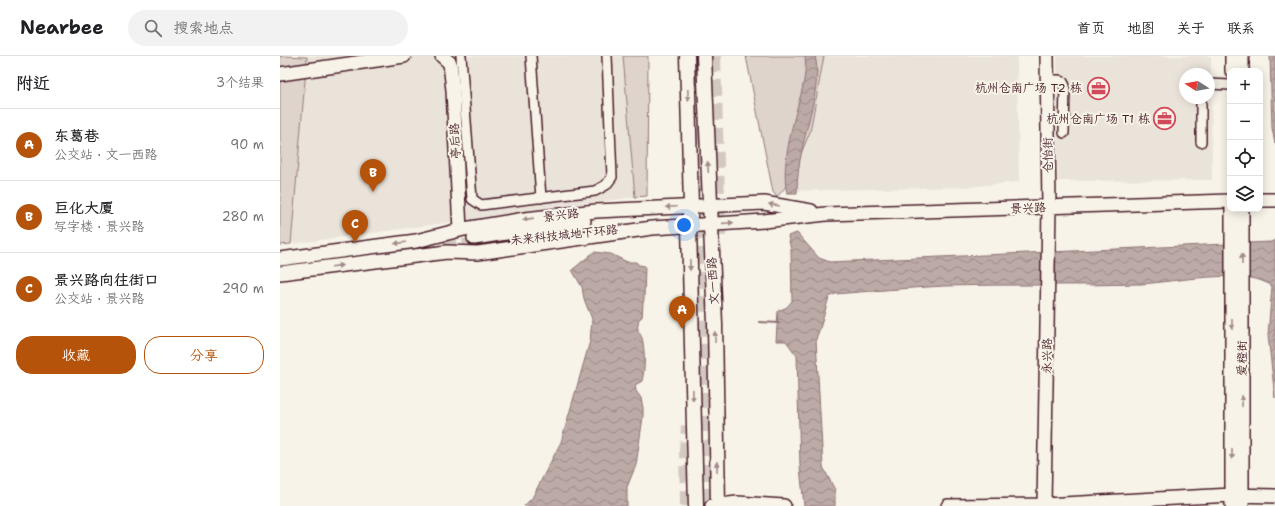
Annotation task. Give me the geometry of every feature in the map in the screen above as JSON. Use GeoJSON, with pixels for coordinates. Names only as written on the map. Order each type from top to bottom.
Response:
{"type":"FeatureCollection","features":[{"type":"Feature","properties":{"kind":"main road","name":"文一西路"},"geometry":{"type":"LineString","coordinates":[[687,56],[691,206],[689,226],[696,506]]}},
{"type":"Feature","properties":{"kind":"main road","name":"文一西路"},"geometry":{"type":"LineString","coordinates":[[704,56],[715,324],[716,506]]}},
{"type":"Feature","properties":{"kind":"street"},"geometry":{"type":"LineString","coordinates":[[282,73],[404,56]]}},
{"type":"Feature","properties":{"kind":"street","name":"亭后路"},"geometry":{"type":"LineString","coordinates":[[442,56],[450,63],[453,90],[460,230]]}},
{"type":"Feature","properties":{"kind":"street"},"geometry":{"type":"LineString","coordinates":[[461,56],[472,199],[481,204],[596,191],[606,185],[612,177],[607,56]]}},
{"type":"Feature","properties":{"kind":"street"},"geometry":{"type":"LineString","coordinates":[[531,56],[541,198]]}},
{"type":"Feature","properties":{"kind":"street","name":"仓怡街"},"geometry":{"type":"LineString","coordinates":[[1047,56],[1049,207]]}},
{"type":"Feature","properties":{"kind":"street"},"geometry":{"type":"LineString","coordinates":[[1232,56],[1232,68]]}},
{"type":"Feature","properties":{"kind":"street"},"geometry":{"type":"LineString","coordinates":[[1242,56],[1242,68]]}},
{"type":"Feature","properties":{"kind":"street"},"geometry":{"type":"LineString","coordinates":[[1047,80],[1059,80],[1063,82],[1065,86],[1064,133]]}},
{"type":"Feature","properties":{"kind":"street"},"geometry":{"type":"LineString","coordinates":[[1215,84],[1227,85]]}},
{"type":"Feature","properties":{"kind":"street"},"geometry":{"type":"LineString","coordinates":[[1201,104],[1201,142]]}},
{"type":"Feature","properties":{"kind":"street","name":"景兴路"},"geometry":{"type":"LineString","coordinates":[[280,273],[447,252],[478,253],[652,228],[764,221],[826,214],[1227,201]]}},
{"type":"Feature","properties":{"kind":"street","name":"景兴路"},"geometry":{"type":"LineString","coordinates":[[280,258],[416,241],[460,230],[525,219],[596,211],[764,203],[826,214]]}},
{"type":"Feature","properties":{"kind":"street","name":"永兴路"},"geometry":{"type":"LineString","coordinates":[[1044,505],[1049,207]]}},
{"type":"Feature","properties":{"kind":"street","name":"未来科技城地下环路"},"geometry":{"type":"LineString","coordinates":[[649,208],[474,241],[604,229],[652,228]]}},
{"type":"Feature","properties":{"kind":"street","name":"爱橙街"},"geometry":{"type":"LineString","coordinates":[[1233,212],[1237,231],[1237,501]]}},
{"type":"Feature","properties":{"kind":"street","name":"爱橙街"},"geometry":{"type":"LineString","coordinates":[[1237,231],[1241,212]]}},
{"type":"Feature","properties":{"kind":"street"},"geometry":{"type":"LineString","coordinates":[[948,506],[1237,501],[1270,496]]}},
{"type":"Feature","properties":{"kind":"street"},"geometry":{"type":"LineString","coordinates":[[716,506],[737,503],[784,506]]}},
{"type":"Feature","properties":{"kind":"shaded area"},"geometry":{"type":"Polygon","coordinates":[[[280,56],[307,57],[291,244],[280,245],[280,56]]]}},
{"type":"Feature","properties":{"kind":"shaded area"},"geometry":{"type":"Polygon","coordinates":[[[307,56],[623,56],[635,197],[291,244],[307,56]]]}},
{"type":"Feature","properties":{"kind":"shaded area"},"geometry":{"type":"Polygon","coordinates":[[[623,56],[648,56],[647,196],[635,197],[623,56]]]}},
{"type":"Feature","properties":{"kind":"shaded area"},"geometry":{"type":"Polygon","coordinates":[[[746,56],[824,56],[810,132],[788,184],[777,197],[773,192],[746,56]]]}},
{"type":"Feature","properties":{"kind":"shaded area"},"geometry":{"type":"Polygon","coordinates":[[[824,56],[1017,56],[1019,182],[968,187],[784,191],[788,184],[824,56]]]}},
{"type":"Feature","properties":{"kind":"shaded area"},"geometry":{"type":"Polygon","coordinates":[[[1057,56],[1211,56],[1211,68],[1179,68],[1179,104],[1211,104],[1212,180],[1058,181],[1057,56]]]}},
{"type":"Feature","properties":{"kind":"water"},"geometry":{"type":"Polygon","coordinates":[[[805,56],[815,56],[817,78],[800,161],[797,193],[787,193],[785,183],[786,162],[792,128],[804,82],[805,56]]]}},
{"type":"Feature","properties":{"kind":"water"},"geometry":{"type":"Polygon","coordinates":[[[1270,56],[1275,56],[1275,144],[1272,128],[1270,56]]]}},
{"type":"Feature","properties":{"kind":"water"},"geometry":{"type":"Polygon","coordinates":[[[797,233],[819,258],[830,262],[1271,242],[1275,240],[1275,398],[1268,335],[1272,286],[1260,280],[1228,276],[1141,284],[944,286],[835,294],[829,297],[816,339],[823,467],[835,490],[835,506],[804,506],[800,467],[797,356],[786,341],[776,341],[778,311],[787,307],[792,301],[791,250],[788,236],[797,233]]]}},
{"type":"Feature","properties":{"kind":"water"},"geometry":{"type":"Polygon","coordinates":[[[594,252],[611,254],[627,262],[636,262],[639,265],[645,266],[642,317],[639,319],[638,324],[638,330],[643,343],[644,367],[642,381],[635,385],[636,391],[641,398],[643,417],[636,465],[627,487],[627,506],[524,506],[532,498],[561,442],[590,341],[592,319],[584,299],[582,287],[572,270],[594,252]]]}},
{"type":"Feature","properties":{"kind":"waterway"},"geometry":{"type":"LineString","coordinates":[[759,322],[780,323]]}},
{"type":"Feature","properties":{"kind":"tunnel"},"geometry":{"type":"LineString","coordinates":[[696,56],[703,388],[703,506]]}},
{"type":"Feature","properties":{"kind":"tunnel"},"geometry":{"type":"LineString","coordinates":[[713,56],[718,236]]}},
{"type":"Feature","properties":{"kind":"tunnel"},"geometry":{"type":"LineString","coordinates":[[444,248],[475,244]]}},
{"type":"Feature","properties":{"kind":"tunnel"},"geometry":{"type":"LineString","coordinates":[[688,506],[687,450],[689,426]]}},
{"type":"Feature","properties":{"kind":"place","name":"杭州仓南广场 T2 栋"},"geometry":{"type":"Point","coordinates":[1098,88]}},
{"type":"Feature","properties":{"kind":"place","name":"杭州仓南广场 T1 栋"},"geometry":{"type":"Point","coordinates":[1165,119]}},
{"type":"Feature","properties":{"kind":"place","name":"巨化大厦"},"geometry":{"type":"Point","coordinates":[373,192]}},
{"type":"Feature","properties":{"kind":"place","name":"景兴路向往街口"},"geometry":{"type":"Point","coordinates":[355,243]}},
{"type":"Feature","properties":{"kind":"place","name":"东葛巷"},"geometry":{"type":"Point","coordinates":[682,329]}}]}
